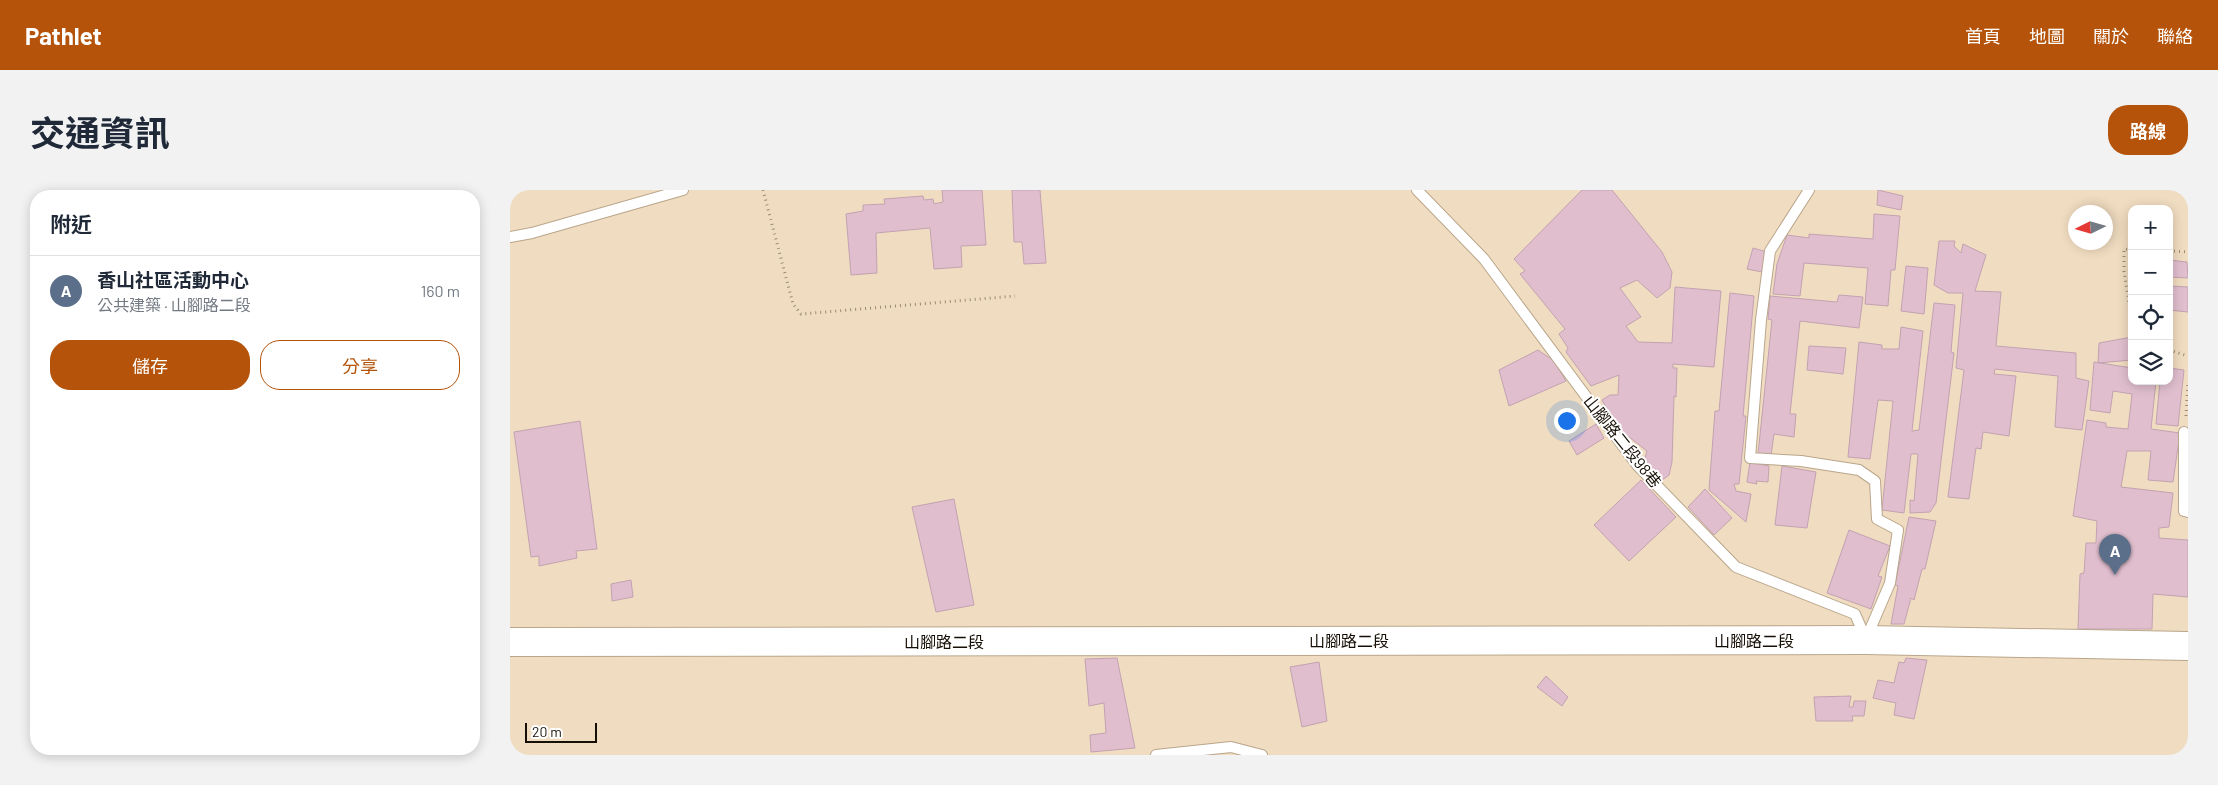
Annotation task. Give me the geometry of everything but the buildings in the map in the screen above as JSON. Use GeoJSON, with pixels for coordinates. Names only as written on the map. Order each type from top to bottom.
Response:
{"type":"FeatureCollection","features":[{"type":"Feature","properties":{"kind":"main road","name":"山腳路二段"},"geometry":{"type":"LineString","coordinates":[[510,642],[1866,640],[2188,646]]}},
{"type":"Feature","properties":{"kind":"lane"},"geometry":{"type":"LineString","coordinates":[[510,237],[532,233],[663,193],[683,190]]}},
{"type":"Feature","properties":{"kind":"lane","name":"山腳路二段98巷"},"geometry":{"type":"LineString","coordinates":[[1417,190],[1484,258],[1637,465],[1736,566],[1855,614],[1866,640]]}},
{"type":"Feature","properties":{"kind":"lane"},"geometry":{"type":"LineString","coordinates":[[1809,190],[1770,251],[1761,320],[1750,458],[1859,470],[1875,481],[1877,519],[1898,530],[1890,583],[1866,640]]}},
{"type":"Feature","properties":{"kind":"lane"},"geometry":{"type":"LineString","coordinates":[[2184,432],[2184,511],[2188,512]]}},
{"type":"Feature","properties":{"kind":"lane"},"geometry":{"type":"LineString","coordinates":[[1156,755],[1231,747],[1262,755]]}},
{"type":"Feature","properties":{"kind":"path"},"geometry":{"type":"LineString","coordinates":[[763,190],[793,304],[801,314],[1015,296]]}},
{"type":"Feature","properties":{"kind":"path"},"geometry":{"type":"LineString","coordinates":[[2128,250],[2124,250],[2124,270],[2128,297]]}},
{"type":"Feature","properties":{"kind":"path"},"geometry":{"type":"LineString","coordinates":[[2173,251],[2188,252]]}},
{"type":"Feature","properties":{"kind":"path"},"geometry":{"type":"LineString","coordinates":[[2173,351],[2188,356]]}},
{"type":"Feature","properties":{"kind":"path"},"geometry":{"type":"LineString","coordinates":[[2184,432],[2188,382]]}},
{"type":"Feature","properties":{"kind":"place","name":"香山社區活動中心"},"geometry":{"type":"Point","coordinates":[2115,575]}}]}
